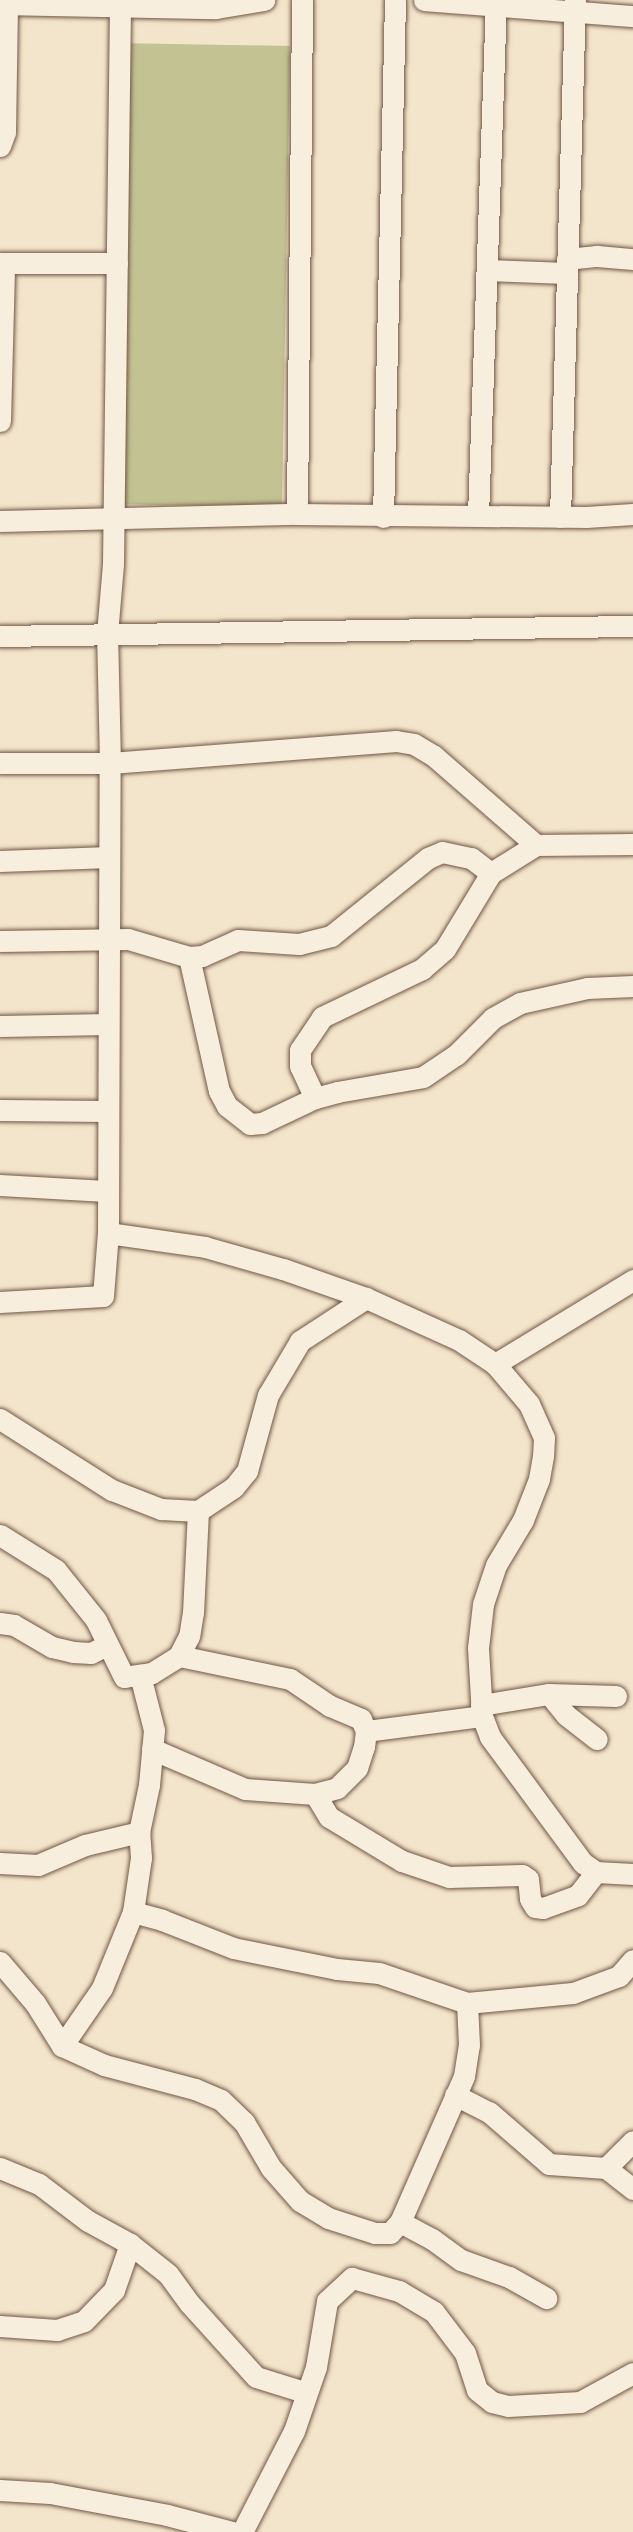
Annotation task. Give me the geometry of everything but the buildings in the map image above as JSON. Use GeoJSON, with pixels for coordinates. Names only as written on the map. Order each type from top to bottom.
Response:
{"type":"FeatureCollection","features":[{"type":"Feature","properties":{"kind":"street"},"geometry":{"type":"LineString","coordinates":[[0,146],[5,132],[4,4],[120,4],[216,8],[264,0]]}},
{"type":"Feature","properties":{"kind":"street"},"geometry":{"type":"LineString","coordinates":[[297,514],[302,0]]}},
{"type":"Feature","properties":{"kind":"street"},"geometry":{"type":"LineString","coordinates":[[383,517],[395,0]]}},
{"type":"Feature","properties":{"kind":"street"},"geometry":{"type":"LineString","coordinates":[[424,0],[574,5],[633,16]]}},
{"type":"Feature","properties":{"kind":"street"},"geometry":{"type":"LineString","coordinates":[[478,516],[496,2]]}},
{"type":"Feature","properties":{"kind":"street"},"geometry":{"type":"LineString","coordinates":[[0,1302],[103,1296],[108,1233],[106,1191],[110,762],[107,634],[114,520],[120,4]]}},
{"type":"Feature","properties":{"kind":"street"},"geometry":{"type":"LineString","coordinates":[[560,517],[574,5]]}},
{"type":"Feature","properties":{"kind":"street"},"geometry":{"type":"LineString","coordinates":[[487,270],[566,266],[597,256],[633,260]]}},
{"type":"Feature","properties":{"kind":"street"},"geometry":{"type":"LineString","coordinates":[[0,421],[2,263],[117,264]]}},
{"type":"Feature","properties":{"kind":"street"},"geometry":{"type":"LineString","coordinates":[[0,521],[297,514],[383,517],[560,517],[633,514]]}},
{"type":"Feature","properties":{"kind":"street"},"geometry":{"type":"LineString","coordinates":[[0,636],[633,626]]}},
{"type":"Feature","properties":{"kind":"street"},"geometry":{"type":"LineString","coordinates":[[0,762],[110,762],[396,741],[414,744],[463,780],[536,845]]}},
{"type":"Feature","properties":{"kind":"street"},"geometry":{"type":"LineString","coordinates":[[315,1098],[300,1066],[300,1050],[322,1017],[429,962],[445,949],[491,873],[536,845],[633,844]]}},
{"type":"Feature","properties":{"kind":"street"},"geometry":{"type":"LineString","coordinates":[[0,941],[128,939],[188,957],[202,956],[237,940],[299,944],[331,936],[428,858],[442,852],[471,858],[491,873]]}},
{"type":"Feature","properties":{"kind":"street"},"geometry":{"type":"LineString","coordinates":[[0,861],[109,857]]}},
{"type":"Feature","properties":{"kind":"street"},"geometry":{"type":"LineString","coordinates":[[188,957],[212,1068],[228,1105],[250,1124],[262,1124],[315,1098],[423,1077],[456,1055],[493,1018],[520,1003],[587,988],[633,986]]}},
{"type":"Feature","properties":{"kind":"street"},"geometry":{"type":"LineString","coordinates":[[0,1026],[108,1024]]}},
{"type":"Feature","properties":{"kind":"street"},"geometry":{"type":"LineString","coordinates":[[0,1110],[107,1111]]}},
{"type":"Feature","properties":{"kind":"street"},"geometry":{"type":"LineString","coordinates":[[0,1185],[106,1191]]}},
{"type":"Feature","properties":{"kind":"street"},"geometry":{"type":"LineString","coordinates":[[108,1233],[205,1247],[283,1269],[366,1298],[459,1340],[495,1364],[529,1404],[544,1438],[539,1479],[523,1520],[496,1566],[483,1604],[478,1648],[482,1711],[490,1737],[548,1813],[564,1841],[583,1863],[596,1872],[633,1874]]}},
{"type":"Feature","properties":{"kind":"street"},"geometry":{"type":"LineString","coordinates":[[495,1364],[633,1280]]}},
{"type":"Feature","properties":{"kind":"street"},"geometry":{"type":"LineString","coordinates":[[0,1419],[112,1490],[161,1508],[198,1511],[234,1487],[247,1471],[268,1395],[300,1341],[366,1298]]}},
{"type":"Feature","properties":{"kind":"street"},"geometry":{"type":"LineString","coordinates":[[0,1535],[56,1570],[96,1620],[124,1677],[152,1674],[179,1656],[189,1636],[193,1612],[198,1511]]}},
{"type":"Feature","properties":{"kind":"street"},"geometry":{"type":"LineString","coordinates":[[0,1623],[14,1625],[52,1647],[73,1652],[91,1653],[107,1645]]}},
{"type":"Feature","properties":{"kind":"street"},"geometry":{"type":"LineString","coordinates":[[152,1749],[245,1789],[315,1794],[337,1788],[356,1768],[366,1731],[361,1719],[330,1706],[290,1679],[179,1656]]}},
{"type":"Feature","properties":{"kind":"street"},"geometry":{"type":"LineString","coordinates":[[62,2046],[88,2014],[102,1988],[133,1912],[141,1858],[139,1832],[154,1730],[140,1675]]}},
{"type":"Feature","properties":{"kind":"street"},"geometry":{"type":"LineString","coordinates":[[549,1694],[566,1715],[597,1739]]}},
{"type":"Feature","properties":{"kind":"street"},"geometry":{"type":"LineString","coordinates":[[366,1731],[482,1711],[549,1694],[616,1696]]}},
{"type":"Feature","properties":{"kind":"street"},"geometry":{"type":"LineString","coordinates":[[315,1794],[329,1817],[402,1861],[449,1877],[522,1875],[528,1880],[530,1899],[536,1907],[542,1908],[578,1895],[596,1872]]}},
{"type":"Feature","properties":{"kind":"street"},"geometry":{"type":"LineString","coordinates":[[0,1863],[38,1865],[85,1845],[139,1832]]}},
{"type":"Feature","properties":{"kind":"street"},"geometry":{"type":"LineString","coordinates":[[133,1912],[162,1920],[233,1948],[337,1969],[379,1973],[467,2003],[573,1993],[619,1976],[633,1961]]}},
{"type":"Feature","properties":{"kind":"street"},"geometry":{"type":"LineString","coordinates":[[0,1962],[35,2003],[62,2046],[104,2065],[195,2089],[221,2100],[244,2122],[271,2168],[300,2201],[328,2218],[375,2233],[390,2233],[400,2222],[464,2076],[469,2045],[467,2003]]}},
{"type":"Feature","properties":{"kind":"street"},"geometry":{"type":"LineString","coordinates":[[455,2095],[489,2112],[549,2164],[606,2168],[633,2189]]}},
{"type":"Feature","properties":{"kind":"street"},"geometry":{"type":"LineString","coordinates":[[606,2168],[633,2141]]}},
{"type":"Feature","properties":{"kind":"street"},"geometry":{"type":"LineString","coordinates":[[0,2168],[39,2184],[88,2221],[131,2244],[168,2274],[190,2304],[256,2378],[307,2393]]}},
{"type":"Feature","properties":{"kind":"street"},"geometry":{"type":"LineString","coordinates":[[400,2222],[432,2239],[461,2260],[509,2277],[546,2298]]}},
{"type":"Feature","properties":{"kind":"street"},"geometry":{"type":"LineString","coordinates":[[0,2326],[57,2330],[84,2321],[114,2290],[131,2244]]}},
{"type":"Feature","properties":{"kind":"street"},"geometry":{"type":"LineString","coordinates":[[242,2532],[294,2431],[316,2367],[327,2301],[352,2278],[398,2291],[434,2312],[464,2353],[477,2390],[492,2402],[508,2406],[580,2402],[633,2373]]}},
{"type":"Feature","properties":{"kind":"street"},"geometry":{"type":"LineString","coordinates":[[0,2490],[50,2493],[167,2515],[232,2532]]}},
{"type":"Feature","properties":{"kind":"green space"},"geometry":{"type":"Polygon","coordinates":[[[130,43],[290,46],[282,507],[122,504],[130,43]]]}}]}
